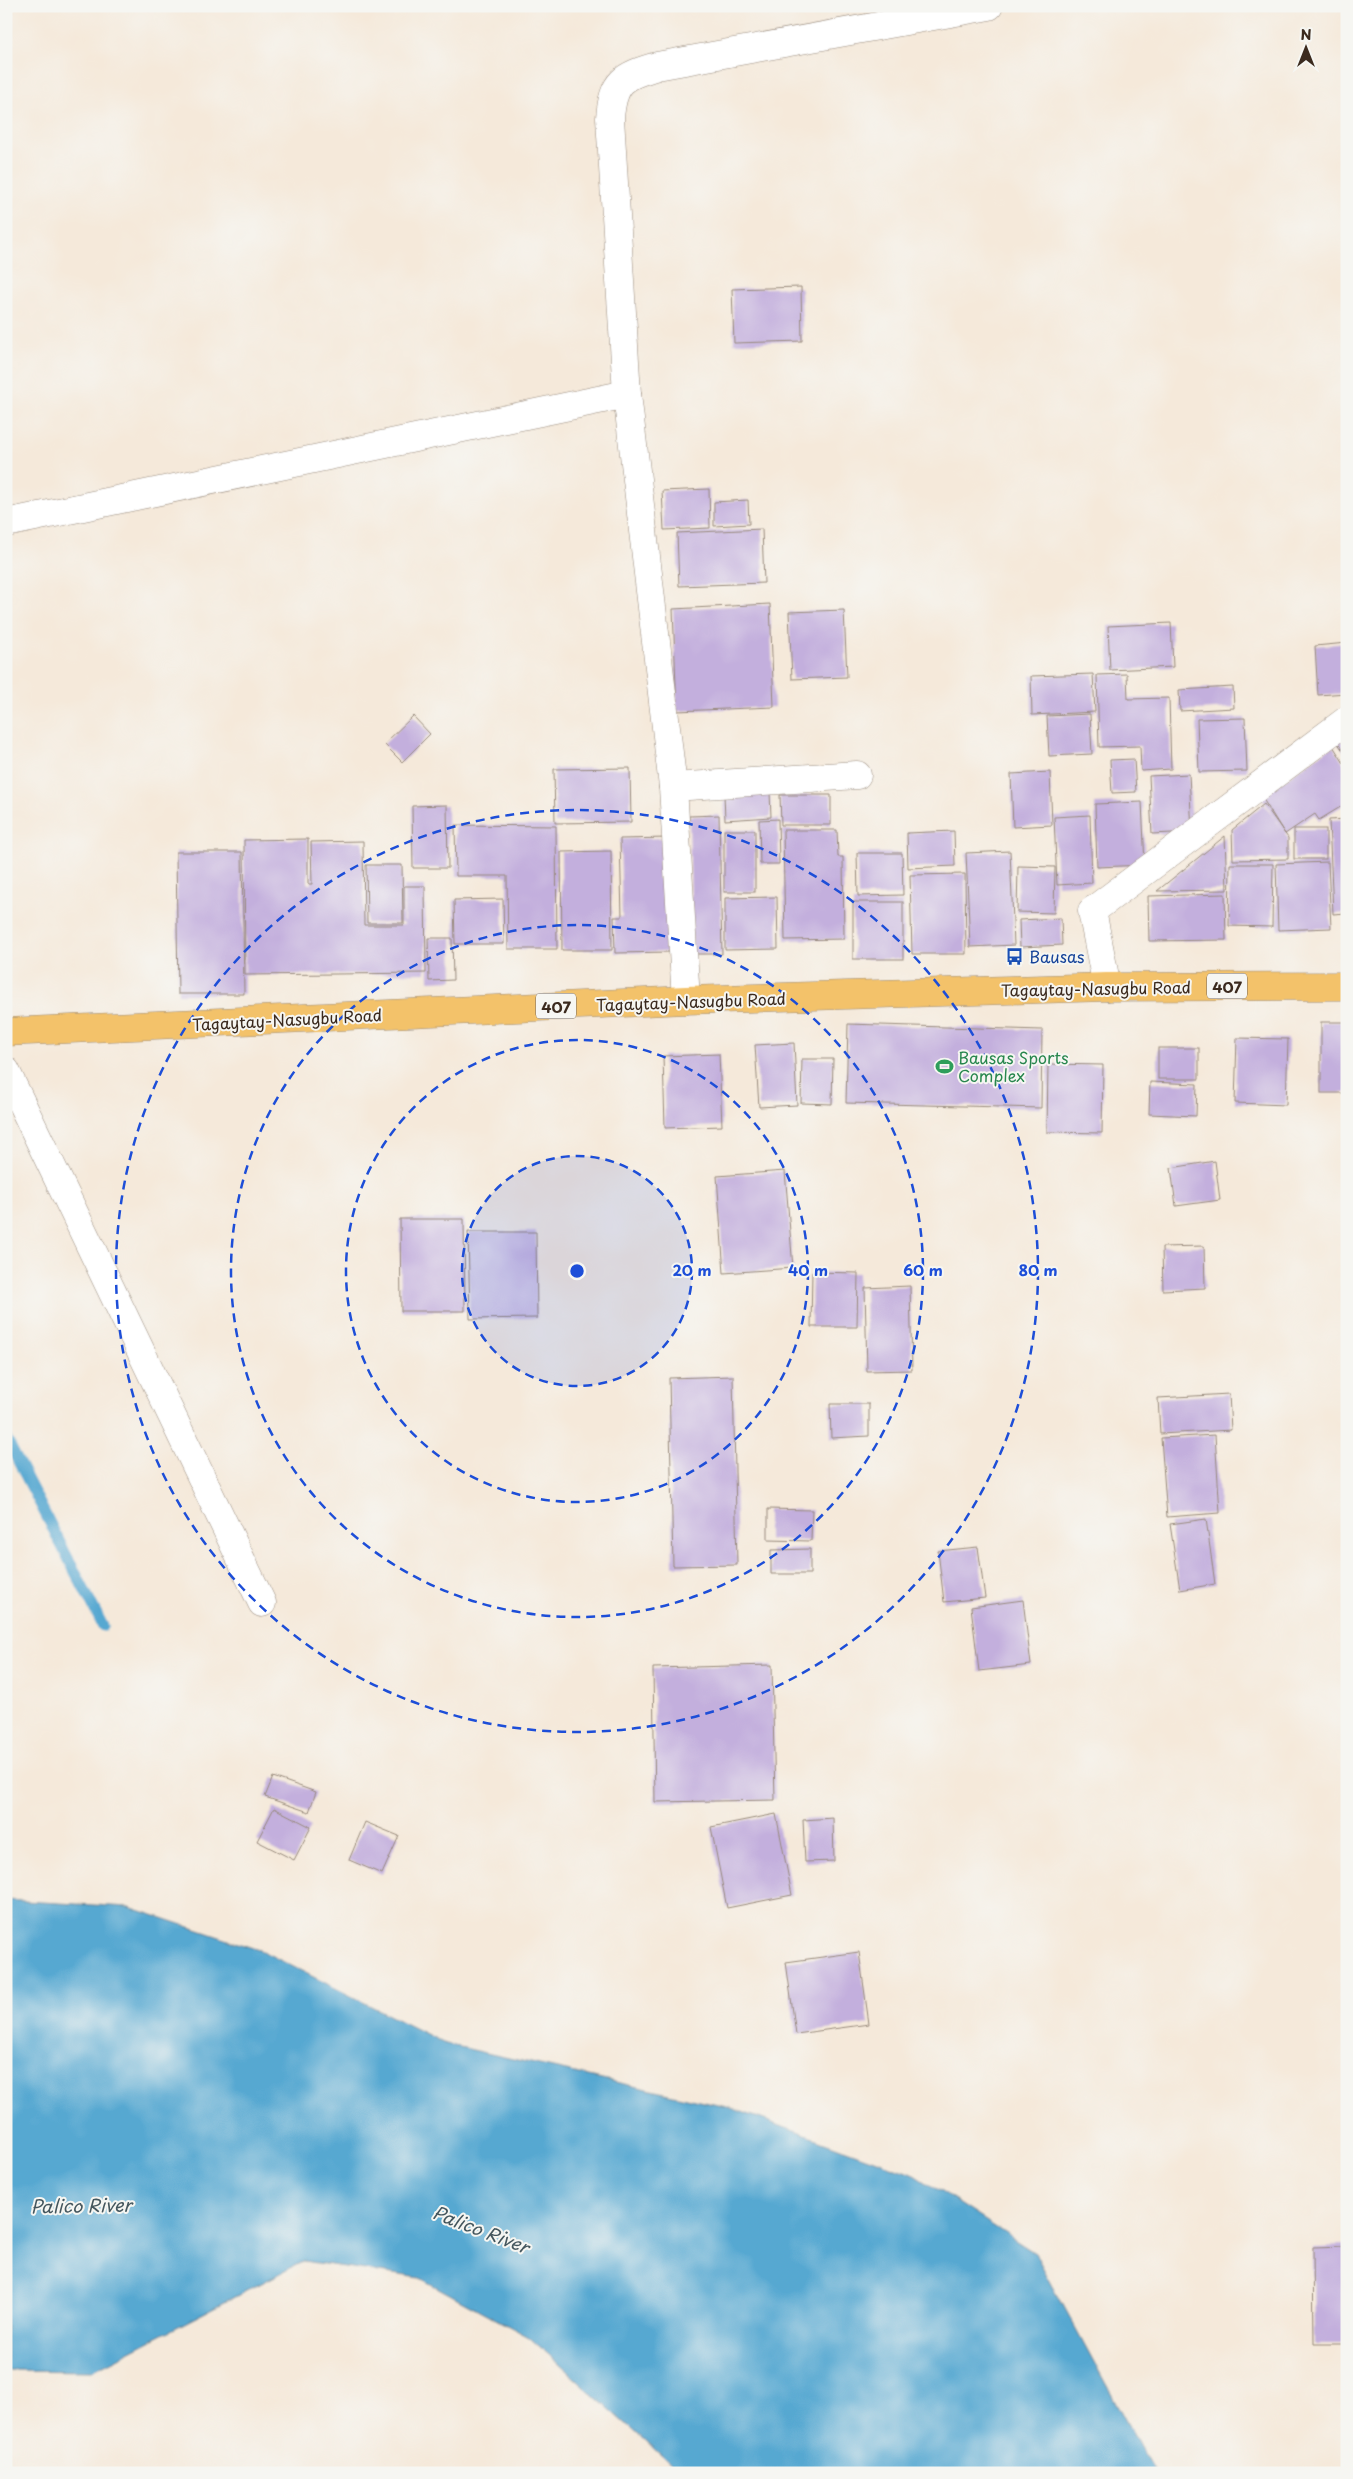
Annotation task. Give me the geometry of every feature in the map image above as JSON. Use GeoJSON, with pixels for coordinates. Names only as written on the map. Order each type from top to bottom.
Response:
{"type":"FeatureCollection","features":[{"type":"Feature","properties":{"kind":"main road","name":"Tagaytay-Nasugbu Road"},"geometry":{"type":"LineString","coordinates":[[6,1032],[686,1000],[1106,987],[1347,986]]}},
{"type":"Feature","properties":{"kind":"street"},"geometry":{"type":"LineString","coordinates":[[686,1000],[673,787],[627,394],[610,118],[612,95],[624,79],[639,71],[657,66],[989,6]]}},
{"type":"Feature","properties":{"kind":"street"},"geometry":{"type":"LineString","coordinates":[[6,523],[627,394]]}},
{"type":"Feature","properties":{"kind":"street"},"geometry":{"type":"LineString","coordinates":[[1106,987],[1092,912],[1347,720]]}},
{"type":"Feature","properties":{"kind":"street"},"geometry":{"type":"LineString","coordinates":[[673,787],[857,775]]}},
{"type":"Feature","properties":{"kind":"street"},"geometry":{"type":"LineString","coordinates":[[6,1071],[262,1603]]}},
{"type":"Feature","properties":{"kind":"water","name":"Palico River"},"geometry":{"type":"Polygon","coordinates":[[[6,1900],[129,1907],[262,1951],[446,2044],[731,2108],[915,2175],[1035,2253],[1154,2473],[681,2473],[529,2337],[420,2278],[304,2261],[92,2371],[6,2370],[6,1900]]]}},
{"type":"Feature","properties":{"kind":"building"},"geometry":{"type":"Polygon","coordinates":[[[801,287],[802,341],[734,343],[732,289],[801,287]]]}},
{"type":"Feature","properties":{"kind":"building"},"geometry":{"type":"Polygon","coordinates":[[[709,489],[710,528],[664,530],[662,491],[709,489]]]}},
{"type":"Feature","properties":{"kind":"building"},"geometry":{"type":"Polygon","coordinates":[[[748,500],[749,524],[714,526],[714,502],[748,500]]]}},
{"type":"Feature","properties":{"kind":"building"},"geometry":{"type":"Polygon","coordinates":[[[762,529],[764,583],[679,586],[677,533],[762,529]]]}},
{"type":"Feature","properties":{"kind":"building"},"geometry":{"type":"Polygon","coordinates":[[[770,604],[774,707],[677,711],[673,609],[770,604]]]}},
{"type":"Feature","properties":{"kind":"building"},"geometry":{"type":"Polygon","coordinates":[[[844,610],[847,677],[792,679],[789,612],[844,610]]]}},
{"type":"Feature","properties":{"kind":"building"},"geometry":{"type":"Polygon","coordinates":[[[1171,623],[1173,667],[1110,670],[1108,626],[1171,623]]]}},
{"type":"Feature","properties":{"kind":"building"},"geometry":{"type":"Polygon","coordinates":[[[1347,643],[1347,693],[1318,695],[1315,646],[1347,643]]]}},
{"type":"Feature","properties":{"kind":"building"},"geometry":{"type":"Polygon","coordinates":[[[1093,674],[1095,712],[1032,715],[1031,676],[1093,674]]]}},
{"type":"Feature","properties":{"kind":"building"},"geometry":{"type":"Polygon","coordinates":[[[1127,674],[1128,699],[1169,698],[1171,769],[1141,771],[1140,746],[1099,747],[1097,675],[1127,674]]]}},
{"type":"Feature","properties":{"kind":"building"},"geometry":{"type":"Polygon","coordinates":[[[1233,687],[1234,708],[1180,711],[1179,690],[1233,687]]]}},
{"type":"Feature","properties":{"kind":"building"},"geometry":{"type":"Polygon","coordinates":[[[1090,714],[1092,754],[1049,756],[1047,716],[1090,714]]]}},
{"type":"Feature","properties":{"kind":"building"},"geometry":{"type":"Polygon","coordinates":[[[413,716],[430,734],[402,762],[384,744],[413,716]]]}},
{"type":"Feature","properties":{"kind":"building"},"geometry":{"type":"Polygon","coordinates":[[[1245,718],[1247,771],[1199,772],[1197,719],[1245,718]]]}},
{"type":"Feature","properties":{"kind":"building"},"geometry":{"type":"Polygon","coordinates":[[[1347,730],[1347,756],[1334,738],[1347,730]]]}},
{"type":"Feature","properties":{"kind":"building"},"geometry":{"type":"Polygon","coordinates":[[[1333,746],[1347,768],[1347,803],[1319,820],[1315,814],[1285,834],[1261,796],[1333,746]]]}},
{"type":"Feature","properties":{"kind":"building"},"geometry":{"type":"Polygon","coordinates":[[[1134,759],[1136,792],[1112,793],[1110,760],[1134,759]]]}},
{"type":"Feature","properties":{"kind":"building"},"geometry":{"type":"Polygon","coordinates":[[[630,768],[631,822],[555,823],[554,769],[630,768]]]}},
{"type":"Feature","properties":{"kind":"building"},"geometry":{"type":"Polygon","coordinates":[[[1050,772],[1052,825],[1013,827],[1011,774],[1050,772]]]}},
{"type":"Feature","properties":{"kind":"building"},"geometry":{"type":"Polygon","coordinates":[[[1189,774],[1192,832],[1152,834],[1149,776],[1189,774]]]}},
{"type":"Feature","properties":{"kind":"building"},"geometry":{"type":"Polygon","coordinates":[[[770,792],[771,817],[725,820],[724,794],[770,792]]]}},
{"type":"Feature","properties":{"kind":"building"},"geometry":{"type":"Polygon","coordinates":[[[780,795],[831,795],[831,825],[781,825],[780,795]]]}},
{"type":"Feature","properties":{"kind":"building"},"geometry":{"type":"Polygon","coordinates":[[[1142,802],[1145,865],[1097,867],[1095,804],[1142,802]]]}},
{"type":"Feature","properties":{"kind":"building"},"geometry":{"type":"Polygon","coordinates":[[[1264,804],[1288,838],[1288,859],[1233,860],[1232,830],[1264,804]]]}},
{"type":"Feature","properties":{"kind":"building"},"geometry":{"type":"Polygon","coordinates":[[[447,805],[448,868],[413,868],[412,806],[447,805]]]}},
{"type":"Feature","properties":{"kind":"building"},"geometry":{"type":"Polygon","coordinates":[[[719,815],[722,954],[692,954],[689,816],[719,815]]]}},
{"type":"Feature","properties":{"kind":"building"},"geometry":{"type":"Polygon","coordinates":[[[1090,815],[1092,883],[1057,885],[1054,817],[1090,815]]]}},
{"type":"Feature","properties":{"kind":"building"},"geometry":{"type":"Polygon","coordinates":[[[778,819],[779,864],[760,864],[759,820],[778,819]]]}},
{"type":"Feature","properties":{"kind":"building"},"geometry":{"type":"Polygon","coordinates":[[[1347,819],[1347,913],[1333,914],[1329,820],[1347,819]]]}},
{"type":"Feature","properties":{"kind":"building"},"geometry":{"type":"Polygon","coordinates":[[[455,825],[556,826],[557,949],[508,949],[507,876],[456,876],[455,825]]]}},
{"type":"Feature","properties":{"kind":"building"},"geometry":{"type":"Polygon","coordinates":[[[1294,829],[1326,829],[1326,859],[1294,859],[1294,829]]]}},
{"type":"Feature","properties":{"kind":"building"},"geometry":{"type":"Polygon","coordinates":[[[724,830],[755,830],[755,892],[724,892],[724,830]]]}},
{"type":"Feature","properties":{"kind":"building"},"geometry":{"type":"Polygon","coordinates":[[[783,830],[837,830],[838,857],[843,857],[844,939],[785,940],[783,830]]]}},
{"type":"Feature","properties":{"kind":"building"},"geometry":{"type":"Polygon","coordinates":[[[954,831],[955,866],[908,868],[907,833],[954,831]]]}},
{"type":"Feature","properties":{"kind":"building"},"geometry":{"type":"Polygon","coordinates":[[[1225,836],[1227,890],[1157,891],[1225,836]]]}},
{"type":"Feature","properties":{"kind":"building"},"geometry":{"type":"Polygon","coordinates":[[[668,838],[670,952],[615,953],[614,917],[622,917],[620,839],[668,838]]]}},
{"type":"Feature","properties":{"kind":"building"},"geometry":{"type":"Polygon","coordinates":[[[308,839],[308,884],[312,884],[311,842],[363,841],[364,925],[404,925],[404,886],[425,886],[426,973],[245,975],[244,840],[308,839]]]}},
{"type":"Feature","properties":{"kind":"building"},"geometry":{"type":"Polygon","coordinates":[[[611,851],[612,950],[562,950],[561,852],[611,851]]]}},
{"type":"Feature","properties":{"kind":"building"},"geometry":{"type":"Polygon","coordinates":[[[1010,851],[1014,945],[970,947],[966,853],[1010,851]]]}},
{"type":"Feature","properties":{"kind":"building"},"geometry":{"type":"Polygon","coordinates":[[[176,852],[242,852],[244,994],[178,994],[176,852]]]}},
{"type":"Feature","properties":{"kind":"building"},"geometry":{"type":"Polygon","coordinates":[[[857,853],[902,853],[903,895],[858,896],[857,853]]]}},
{"type":"Feature","properties":{"kind":"building"},"geometry":{"type":"Polygon","coordinates":[[[1328,862],[1331,928],[1278,930],[1276,864],[1328,862]]]}},
{"type":"Feature","properties":{"kind":"building"},"geometry":{"type":"Polygon","coordinates":[[[1230,864],[1273,864],[1272,927],[1229,926],[1230,864]]]}},
{"type":"Feature","properties":{"kind":"building"},"geometry":{"type":"Polygon","coordinates":[[[366,865],[402,865],[403,923],[367,923],[366,865]]]}},
{"type":"Feature","properties":{"kind":"building"},"geometry":{"type":"Polygon","coordinates":[[[1018,866],[1055,867],[1054,913],[1017,912],[1018,866]]]}},
{"type":"Feature","properties":{"kind":"building"},"geometry":{"type":"Polygon","coordinates":[[[965,874],[966,954],[912,954],[910,875],[965,874]]]}},
{"type":"Feature","properties":{"kind":"building"},"geometry":{"type":"Polygon","coordinates":[[[1225,894],[1226,940],[1149,941],[1148,896],[1225,894]]]}},
{"type":"Feature","properties":{"kind":"building"},"geometry":{"type":"Polygon","coordinates":[[[777,897],[778,949],[725,950],[725,898],[777,897]]]}},
{"type":"Feature","properties":{"kind":"building"},"geometry":{"type":"Polygon","coordinates":[[[503,899],[504,944],[455,944],[454,900],[503,899]]]}},
{"type":"Feature","properties":{"kind":"building"},"geometry":{"type":"Polygon","coordinates":[[[853,902],[903,902],[903,959],[853,959],[853,902]]]}},
{"type":"Feature","properties":{"kind":"building"},"geometry":{"type":"Polygon","coordinates":[[[1061,918],[1062,945],[1020,947],[1019,920],[1061,918]]]}},
{"type":"Feature","properties":{"kind":"building"},"geometry":{"type":"Polygon","coordinates":[[[428,938],[452,938],[453,980],[429,981],[428,938]]]}},
{"type":"Feature","properties":{"kind":"building"},"geometry":{"type":"Polygon","coordinates":[[[1321,1022],[1347,1022],[1347,1093],[1321,1093],[1321,1022]]]}},
{"type":"Feature","properties":{"kind":"building","name":"Bausas Sports Complex"},"geometry":{"type":"Polygon","coordinates":[[[848,1024],[1042,1030],[1041,1108],[846,1103],[848,1024]]]}},
{"type":"Feature","properties":{"kind":"building"},"geometry":{"type":"Polygon","coordinates":[[[1237,1038],[1288,1039],[1286,1105],[1235,1103],[1237,1038]]]}},
{"type":"Feature","properties":{"kind":"building"},"geometry":{"type":"Polygon","coordinates":[[[794,1043],[797,1105],[759,1107],[755,1045],[794,1043]]]}},
{"type":"Feature","properties":{"kind":"building"},"geometry":{"type":"Polygon","coordinates":[[[1158,1048],[1199,1048],[1199,1079],[1158,1079],[1158,1048]]]}},
{"type":"Feature","properties":{"kind":"building"},"geometry":{"type":"Polygon","coordinates":[[[719,1054],[722,1126],[665,1128],[663,1056],[719,1054]]]}},
{"type":"Feature","properties":{"kind":"building"},"geometry":{"type":"Polygon","coordinates":[[[802,1059],[833,1059],[832,1104],[801,1103],[802,1059]]]}},
{"type":"Feature","properties":{"kind":"building"},"geometry":{"type":"Polygon","coordinates":[[[1048,1064],[1103,1065],[1102,1133],[1047,1132],[1048,1064]]]}},
{"type":"Feature","properties":{"kind":"building"},"geometry":{"type":"Polygon","coordinates":[[[1150,1082],[1197,1084],[1196,1116],[1149,1114],[1150,1082]]]}},
{"type":"Feature","properties":{"kind":"building"},"geometry":{"type":"Polygon","coordinates":[[[1215,1161],[1220,1200],[1176,1206],[1171,1168],[1215,1161]]]}},
{"type":"Feature","properties":{"kind":"building"},"geometry":{"type":"Polygon","coordinates":[[[785,1171],[793,1268],[724,1273],[717,1176],[785,1171]]]}},
{"type":"Feature","properties":{"kind":"building"},"geometry":{"type":"Polygon","coordinates":[[[400,1219],[464,1219],[465,1311],[401,1311],[400,1219]]]}},
{"type":"Feature","properties":{"kind":"building"},"geometry":{"type":"Polygon","coordinates":[[[468,1232],[536,1232],[537,1318],[470,1319],[468,1232]]]}},
{"type":"Feature","properties":{"kind":"building"},"geometry":{"type":"Polygon","coordinates":[[[1204,1246],[1205,1288],[1163,1290],[1162,1247],[1204,1246]]]}},
{"type":"Feature","properties":{"kind":"building"},"geometry":{"type":"Polygon","coordinates":[[[812,1272],[858,1273],[857,1327],[811,1327],[812,1272]]]}},
{"type":"Feature","properties":{"kind":"building"},"geometry":{"type":"Polygon","coordinates":[[[910,1286],[912,1370],[867,1371],[865,1288],[910,1286]]]}},
{"type":"Feature","properties":{"kind":"building"},"geometry":{"type":"Polygon","coordinates":[[[733,1376],[737,1565],[673,1566],[669,1378],[733,1376]]]}},
{"type":"Feature","properties":{"kind":"building"},"geometry":{"type":"Polygon","coordinates":[[[1229,1394],[1231,1430],[1160,1434],[1158,1398],[1229,1394]]]}},
{"type":"Feature","properties":{"kind":"building"},"geometry":{"type":"Polygon","coordinates":[[[830,1404],[869,1404],[869,1436],[831,1438],[830,1404]]]}},
{"type":"Feature","properties":{"kind":"building"},"geometry":{"type":"Polygon","coordinates":[[[1215,1435],[1220,1513],[1167,1517],[1161,1438],[1215,1435]]]}},
{"type":"Feature","properties":{"kind":"building"},"geometry":{"type":"Polygon","coordinates":[[[768,1509],[812,1510],[811,1541],[768,1540],[768,1509]]]}},
{"type":"Feature","properties":{"kind":"building"},"geometry":{"type":"Polygon","coordinates":[[[1206,1519],[1215,1584],[1180,1590],[1170,1524],[1206,1519]]]}},
{"type":"Feature","properties":{"kind":"building"},"geometry":{"type":"Polygon","coordinates":[[[978,1547],[985,1598],[944,1602],[938,1551],[978,1547]]]}},
{"type":"Feature","properties":{"kind":"building"},"geometry":{"type":"Polygon","coordinates":[[[810,1549],[810,1574],[771,1574],[771,1550],[810,1549]]]}},
{"type":"Feature","properties":{"kind":"building"},"geometry":{"type":"Polygon","coordinates":[[[1023,1600],[1031,1665],[979,1671],[971,1607],[1023,1600]]]}},
{"type":"Feature","properties":{"kind":"building"},"geometry":{"type":"Polygon","coordinates":[[[772,1665],[775,1800],[655,1802],[653,1668],[772,1665]]]}},
{"type":"Feature","properties":{"kind":"building"},"geometry":{"type":"Polygon","coordinates":[[[273,1777],[316,1792],[309,1812],[265,1797],[273,1777]]]}},
{"type":"Feature","properties":{"kind":"building"},"geometry":{"type":"Polygon","coordinates":[[[274,1808],[311,1827],[294,1860],[257,1841],[274,1808]]]}},
{"type":"Feature","properties":{"kind":"building"},"geometry":{"type":"Polygon","coordinates":[[[776,1814],[792,1895],[727,1908],[711,1827],[776,1814]]]}},
{"type":"Feature","properties":{"kind":"building"},"geometry":{"type":"Polygon","coordinates":[[[833,1818],[834,1861],[805,1862],[803,1820],[833,1818]]]}},
{"type":"Feature","properties":{"kind":"building"},"geometry":{"type":"Polygon","coordinates":[[[365,1822],[399,1836],[382,1874],[349,1860],[365,1822]]]}},
{"type":"Feature","properties":{"kind":"building"},"geometry":{"type":"Polygon","coordinates":[[[859,1952],[869,2024],[796,2034],[786,1962],[859,1952]]]}},
{"type":"Feature","properties":{"kind":"building"},"geometry":{"type":"Polygon","coordinates":[[[1347,2246],[1347,2344],[1314,2344],[1313,2247],[1347,2246]]]}},
{"type":"Feature","properties":{"kind":"waterway"},"geometry":{"type":"LineString","coordinates":[[6,1438],[103,1626]]}},
{"type":"Feature","properties":{"kind":"place","name":"Bausas"},"geometry":{"type":"Point","coordinates":[1015,956]}},
{"type":"Feature","properties":{"kind":"place","name":"Bausas Sports Complex"},"geometry":{"type":"Point","coordinates":[944,1066]}}]}
